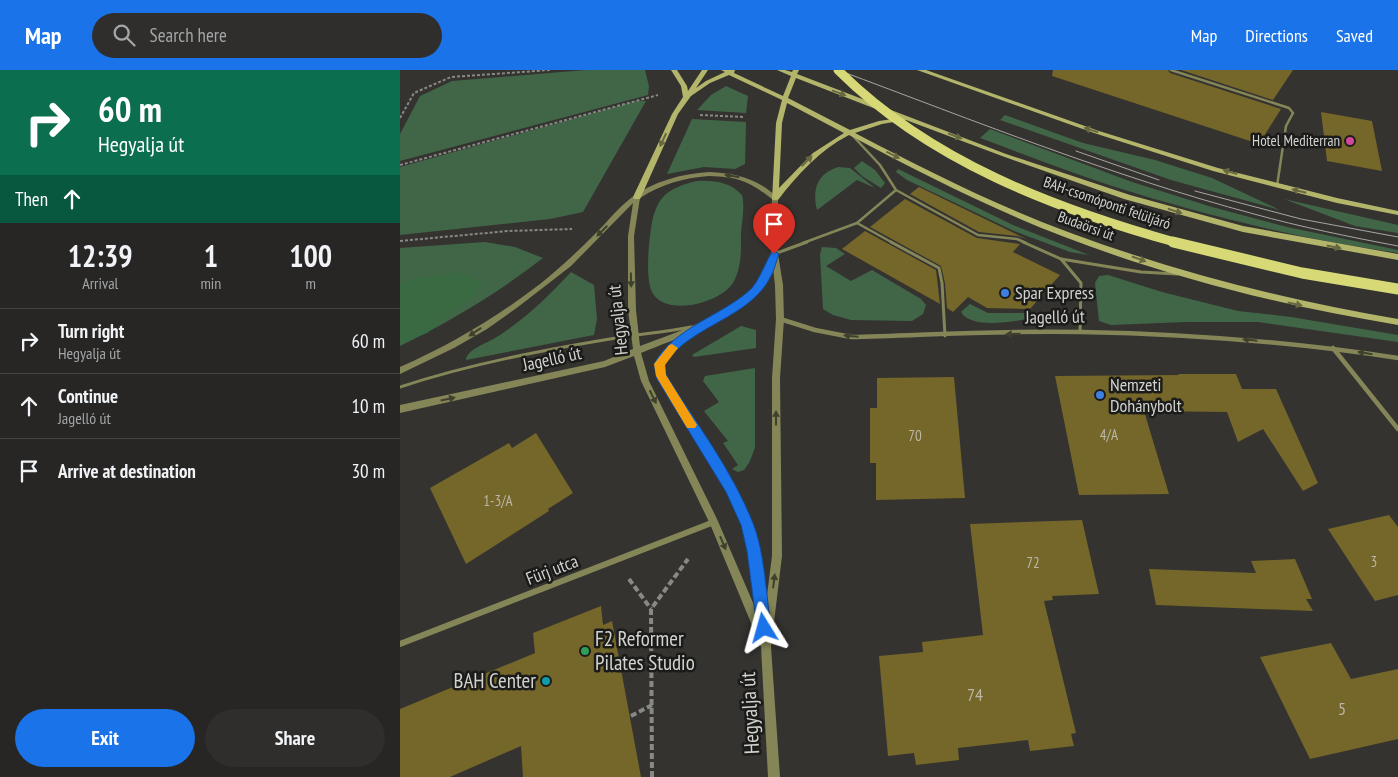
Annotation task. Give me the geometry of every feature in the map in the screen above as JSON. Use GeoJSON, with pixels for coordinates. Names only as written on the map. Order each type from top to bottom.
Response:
{"type":"FeatureCollection","features":[{"type":"Feature","properties":{"kind":"main road"},"geometry":{"type":"LineString","coordinates":[[674,70],[684,86],[686,97],[708,82],[730,71]]}},
{"type":"Feature","properties":{"kind":"main road","name":"Hegyalja út"},"geometry":{"type":"LineString","coordinates":[[637,197],[675,114],[704,70]]}},
{"type":"Feature","properties":{"kind":"main road"},"geometry":{"type":"LineString","coordinates":[[780,70],[795,73],[1004,155],[1183,214],[1260,232],[1398,257]]}},
{"type":"Feature","properties":{"kind":"main road","name":"BAH-csomóponti felüljáró"},"geometry":{"type":"LineString","coordinates":[[838,70],[863,94],[921,136],[970,165],[1042,197],[1124,227],[1205,251],[1300,273],[1398,289]]}},
{"type":"Feature","properties":{"kind":"main road"},"geometry":{"type":"LineString","coordinates":[[920,70],[1137,145],[1277,186],[1398,213]]}},
{"type":"Feature","properties":{"kind":"main road","name":"Budaörsi út"},"geometry":{"type":"LineString","coordinates":[[730,71],[958,188],[1034,222],[1182,274],[1275,300],[1337,313],[1398,322]]}},
{"type":"Feature","properties":{"kind":"main road","name":"Hegyalja út"},"geometry":{"type":"LineString","coordinates":[[775,198],[779,123],[784,98],[795,73]]}},
{"type":"Feature","properties":{"kind":"main road"},"geometry":{"type":"LineString","coordinates":[[775,198],[816,153],[850,132],[879,121],[910,118]]}},
{"type":"Feature","properties":{"kind":"street"},"geometry":{"type":"LineString","coordinates":[[400,371],[463,340],[531,294],[572,261],[637,197],[656,187],[684,177],[709,173],[738,177],[756,183],[775,198]]}},
{"type":"Feature","properties":{"kind":"street","name":"Hegyalja út"},"geometry":{"type":"LineString","coordinates":[[637,197],[631,236],[632,310],[637,351],[645,382],[714,522],[766,647]]}},
{"type":"Feature","properties":{"kind":"street","name":"Hegyalja út"},"geometry":{"type":"LineString","coordinates":[[774,777],[766,647],[777,556],[776,378],[780,319],[779,285],[774,254],[775,198]]}},
{"type":"Feature","properties":{"kind":"street","name":"Jagelló út"},"geometry":{"type":"LineString","coordinates":[[400,409],[605,364],[706,323],[728,311],[755,291],[766,276],[774,254]]}},
{"type":"Feature","properties":{"kind":"street","name":"Jagelló út"},"geometry":{"type":"LineString","coordinates":[[780,319],[815,330],[851,337],[1080,332],[1230,338],[1333,348],[1398,358]]}},
{"type":"Feature","properties":{"kind":"street"},"geometry":{"type":"LineString","coordinates":[[1333,348],[1398,429]]}},
{"type":"Feature","properties":{"kind":"street","name":"Fürj utca"},"geometry":{"type":"LineString","coordinates":[[400,644],[714,522]]}},
{"type":"Feature","properties":{"kind":"lane"},"geometry":{"type":"LineString","coordinates":[[1171,70],[1290,108],[1293,113],[1286,126],[1277,186]]}},
{"type":"Feature","properties":{"kind":"lane"},"geometry":{"type":"LineString","coordinates":[[850,132],[880,165],[896,190],[978,235],[1017,239],[1061,259],[1141,272],[1182,274]]}},
{"type":"Feature","properties":{"kind":"lane"},"geometry":{"type":"LineString","coordinates":[[774,254],[857,223],[896,190]]}},
{"type":"Feature","properties":{"kind":"lane"},"geometry":{"type":"LineString","coordinates":[[857,223],[939,268],[942,283],[944,336]]}},
{"type":"Feature","properties":{"kind":"lane"},"geometry":{"type":"LineString","coordinates":[[1061,259],[1081,283],[1080,332]]}},
{"type":"Feature","properties":{"kind":"lane","name":"Jagelló út"},"geometry":{"type":"LineString","coordinates":[[400,386],[430,376],[606,339],[672,331],[706,323]]}},
{"type":"Feature","properties":{"kind":"lane","name":"Hegyalja út"},"geometry":{"type":"LineString","coordinates":[[706,323],[666,353],[659,364],[661,376],[730,488],[747,524],[754,551],[766,647]]}},
{"type":"Feature","properties":{"kind":"path"},"geometry":{"type":"LineString","coordinates":[[400,118],[414,93],[451,77],[550,70]]}},
{"type":"Feature","properties":{"kind":"path"},"geometry":{"type":"LineString","coordinates":[[400,165],[658,95]]}},
{"type":"Feature","properties":{"kind":"path"},"geometry":{"type":"LineString","coordinates":[[697,115],[744,117]]}},
{"type":"Feature","properties":{"kind":"path"},"geometry":{"type":"LineString","coordinates":[[400,242],[508,231],[580,229]]}},
{"type":"Feature","properties":{"kind":"path"},"geometry":{"type":"LineString","coordinates":[[652,777],[652,608],[688,559]]}},
{"type":"Feature","properties":{"kind":"path"},"geometry":{"type":"LineString","coordinates":[[615,562],[652,608]]}},
{"type":"Feature","properties":{"kind":"path"},"geometry":{"type":"LineString","coordinates":[[631,716],[652,705]]}},
{"type":"Feature","properties":{"kind":"green space"},"geometry":{"type":"Polygon","coordinates":[[[586,70],[645,70],[649,86],[648,95],[400,161],[400,134],[420,96],[452,81],[586,70]]]}},
{"type":"Feature","properties":{"kind":"green space"},"geometry":{"type":"Polygon","coordinates":[[[726,86],[748,96],[746,113],[697,110],[711,95],[726,86]]]}},
{"type":"Feature","properties":{"kind":"green space"},"geometry":{"type":"Polygon","coordinates":[[[637,101],[646,101],[583,212],[550,219],[400,235],[400,167],[637,101]]]}},
{"type":"Feature","properties":{"kind":"green space"},"geometry":{"type":"Polygon","coordinates":[[[1005,115],[1083,143],[1155,160],[1212,178],[1280,210],[1171,180],[1000,120],[1005,115]]]}},
{"type":"Feature","properties":{"kind":"green space"},"geometry":{"type":"Polygon","coordinates":[[[692,119],[746,122],[745,164],[735,169],[704,167],[667,174],[692,119]]]}},
{"type":"Feature","properties":{"kind":"green space"},"geometry":{"type":"Polygon","coordinates":[[[990,129],[1132,182],[1212,207],[1287,227],[1398,250],[1398,253],[1325,241],[1252,225],[1144,196],[1077,174],[980,138],[990,129]]]}},
{"type":"Feature","properties":{"kind":"green space"},"geometry":{"type":"Polygon","coordinates":[[[862,161],[875,170],[885,183],[881,188],[862,176],[854,168],[862,161]]]}},
{"type":"Feature","properties":{"kind":"green space"},"geometry":{"type":"Polygon","coordinates":[[[838,167],[850,168],[875,188],[857,180],[817,210],[815,195],[818,183],[825,174],[838,167]]]}},
{"type":"Feature","properties":{"kind":"green space"},"geometry":{"type":"Polygon","coordinates":[[[898,169],[1013,225],[1089,255],[1070,252],[1014,231],[907,180],[896,172],[898,169]]]}},
{"type":"Feature","properties":{"kind":"green space"},"geometry":{"type":"Polygon","coordinates":[[[697,181],[721,183],[732,187],[742,195],[743,209],[738,269],[734,281],[728,289],[718,296],[694,304],[681,306],[669,304],[659,300],[652,292],[650,286],[648,260],[653,217],[660,201],[665,195],[678,187],[697,181]]]}},
{"type":"Feature","properties":{"kind":"green space"},"geometry":{"type":"Polygon","coordinates":[[[1284,199],[1398,225],[1398,233],[1355,226],[1284,199]]]}},
{"type":"Feature","properties":{"kind":"green space"},"geometry":{"type":"Polygon","coordinates":[[[485,242],[515,247],[543,258],[474,306],[400,346],[400,248],[485,242]]]}},
{"type":"Feature","properties":{"kind":"green space"},"geometry":{"type":"Polygon","coordinates":[[[822,247],[836,248],[845,254],[826,266],[851,281],[872,270],[921,299],[926,305],[923,314],[912,321],[851,320],[833,315],[823,309],[820,254],[822,247]]]}},
{"type":"Feature","properties":{"kind":"green space"},"geometry":{"type":"Polygon","coordinates":[[[460,272],[483,283],[475,295],[427,333],[400,343],[400,284],[406,280],[460,272]]]}},
{"type":"Feature","properties":{"kind":"green space"},"geometry":{"type":"Polygon","coordinates":[[[571,272],[594,285],[597,319],[594,335],[466,360],[469,353],[473,350],[506,331],[526,316],[571,272]]]}},
{"type":"Feature","properties":{"kind":"green space"},"geometry":{"type":"Polygon","coordinates":[[[1108,275],[1162,292],[1238,311],[1291,317],[1398,335],[1398,342],[1258,322],[1111,325],[1099,321],[1095,283],[1099,276],[1108,275]]]}},
{"type":"Feature","properties":{"kind":"green space"},"geometry":{"type":"Polygon","coordinates":[[[970,304],[988,313],[1048,313],[1028,319],[1002,323],[977,322],[967,318],[961,312],[970,304]]]}},
{"type":"Feature","properties":{"kind":"green space"},"geometry":{"type":"Polygon","coordinates":[[[741,326],[756,330],[756,348],[694,357],[692,355],[741,326]]]}},
{"type":"Feature","properties":{"kind":"green space"},"geometry":{"type":"Polygon","coordinates":[[[755,368],[755,448],[749,463],[744,470],[738,472],[732,469],[738,465],[723,443],[728,441],[704,411],[719,402],[703,381],[705,376],[755,368]]]}},
{"type":"Feature","properties":{"kind":"building"},"geometry":{"type":"Polygon","coordinates":[[[1053,70],[1168,70],[1170,73],[1281,109],[1259,144],[1052,76],[1053,70]]]}},
{"type":"Feature","properties":{"kind":"building"},"geometry":{"type":"Polygon","coordinates":[[[1181,70],[1293,70],[1273,100],[1181,70]]]}},
{"type":"Feature","properties":{"kind":"building","name":"Hotel Mediterran"},"geometry":{"type":"Polygon","coordinates":[[[1321,112],[1372,121],[1382,171],[1327,161],[1321,112]]]}},
{"type":"Feature","properties":{"kind":"building"},"geometry":{"type":"Polygon","coordinates":[[[919,187],[1026,239],[1017,236],[979,232],[910,194],[919,187]]]}},
{"type":"Feature","properties":{"kind":"building"},"geometry":{"type":"Polygon","coordinates":[[[905,199],[977,238],[1020,244],[1013,252],[1060,275],[1030,309],[987,308],[968,297],[953,312],[947,308],[945,283],[941,266],[870,227],[905,199]]]}},
{"type":"Feature","properties":{"kind":"building"},"geometry":{"type":"Polygon","coordinates":[[[865,231],[936,270],[940,304],[842,249],[865,231]]]}},
{"type":"Feature","properties":{"kind":"building"},"geometry":{"type":"Polygon","coordinates":[[[1236,374],[1242,389],[1276,389],[1318,483],[1303,491],[1263,429],[1238,442],[1227,412],[1144,411],[1169,494],[1079,495],[1055,376],[1236,374]]]}},
{"type":"Feature","properties":{"kind":"building"},"geometry":{"type":"Polygon","coordinates":[[[954,377],[965,498],[876,500],[876,463],[870,463],[870,408],[877,408],[877,378],[954,377]]]}},
{"type":"Feature","properties":{"kind":"building"},"geometry":{"type":"Polygon","coordinates":[[[536,433],[573,493],[548,509],[549,511],[466,564],[430,488],[509,443],[512,448],[536,433]]]}},
{"type":"Feature","properties":{"kind":"building"},"geometry":{"type":"Polygon","coordinates":[[[1389,515],[1398,527],[1398,595],[1375,601],[1328,529],[1389,515]]]}},
{"type":"Feature","properties":{"kind":"building"},"geometry":{"type":"Polygon","coordinates":[[[1082,520],[1099,594],[1052,596],[1053,600],[1044,601],[1076,733],[1071,734],[1074,746],[1030,751],[1028,740],[958,748],[959,760],[916,765],[914,753],[888,756],[879,656],[923,652],[922,642],[983,635],[970,524],[1082,520]]]}},
{"type":"Feature","properties":{"kind":"building"},"geometry":{"type":"Polygon","coordinates":[[[1295,559],[1312,599],[1306,599],[1313,611],[1156,605],[1149,569],[1256,573],[1251,561],[1295,559]]]}},
{"type":"Feature","properties":{"kind":"building","name":"BAH Center"},"geometry":{"type":"Polygon","coordinates":[[[601,606],[603,625],[612,621],[641,777],[523,777],[521,746],[450,777],[400,777],[400,709],[535,653],[533,633],[601,606]]]}},
{"type":"Feature","properties":{"kind":"building"},"geometry":{"type":"Polygon","coordinates":[[[1331,643],[1351,679],[1398,669],[1398,739],[1310,759],[1260,657],[1331,643]]]}},
{"type":"Feature","properties":{"kind":"tram line"},"geometry":{"type":"LineString","coordinates":[[838,70],[1044,147],[1148,183],[1272,219],[1398,246]]}},
{"type":"Feature","properties":{"kind":"tram line"},"geometry":{"type":"LineString","coordinates":[[1076,151],[1159,180]]}},
{"type":"Feature","properties":{"kind":"tram line"},"geometry":{"type":"LineString","coordinates":[[1195,191],[1301,219],[1398,237]]}},
{"type":"Feature","properties":{"kind":"slow traffic"},"geometry":{"type":"LineString","coordinates":[[672,348],[666,353],[659,364],[661,376],[691,425]]}},
{"type":"Feature","properties":{"kind":"place","name":"Hotel Mediterran"},"geometry":{"type":"Point","coordinates":[1350,141]}},
{"type":"Feature","properties":{"kind":"place","name":"Spar Express"},"geometry":{"type":"Point","coordinates":[1005,293]}},
{"type":"Feature","properties":{"kind":"place","name":"Nemzeti Dohánybolt"},"geometry":{"type":"Point","coordinates":[1100,395]}},
{"type":"Feature","properties":{"kind":"place","name":"F2 Reformer Pilates Studio"},"geometry":{"type":"Point","coordinates":[585,651]}},
{"type":"Feature","properties":{"kind":"place","name":"BAH Center"},"geometry":{"type":"Point","coordinates":[546,681]}},
{"type":"Feature","properties":{"kind":"route"},"geometry":{"type":"LineString","coordinates":[[764,628],[754,551],[747,524],[730,488],[661,376],[659,364],[666,353],[676,344],[746,299],[755,291],[766,276],[774,254]]}}]}
